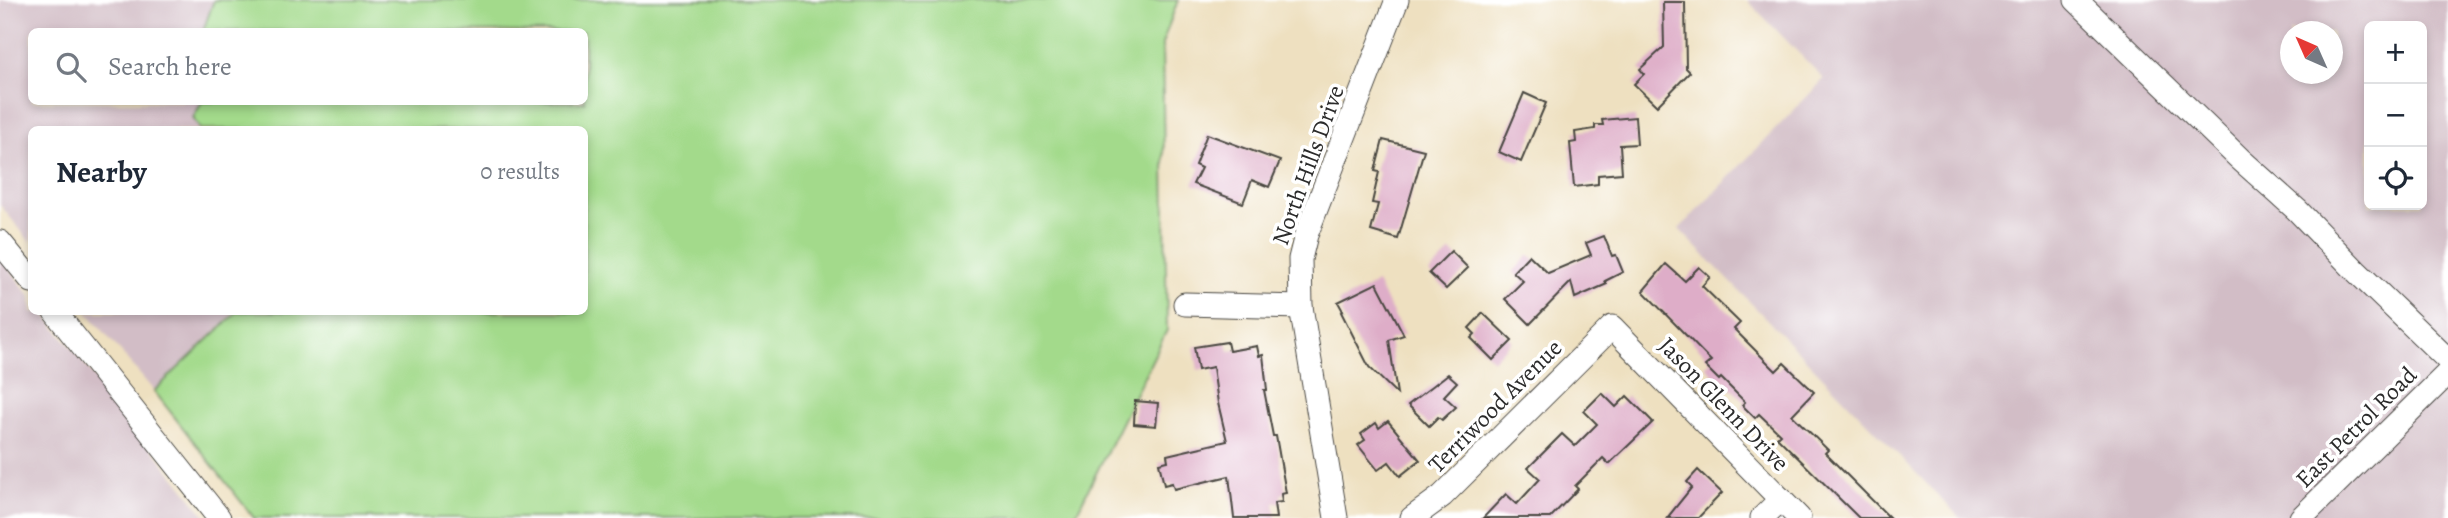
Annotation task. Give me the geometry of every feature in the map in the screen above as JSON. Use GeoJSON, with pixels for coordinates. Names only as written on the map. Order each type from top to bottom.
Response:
{"type":"FeatureCollection","features":[{"type":"Feature","properties":{"kind":"street","name":"North Hills Drive"},"geometry":{"type":"LineString","coordinates":[[1336,518],[1301,307],[1300,259],[1306,235],[1396,0]]}},
{"type":"Feature","properties":{"kind":"street"},"geometry":{"type":"LineString","coordinates":[[2076,0],[2240,159],[2297,210],[2448,360]]}},
{"type":"Feature","properties":{"kind":"street"},"geometry":{"type":"LineString","coordinates":[[0,242],[28,276]]}},
{"type":"Feature","properties":{"kind":"street"},"geometry":{"type":"LineString","coordinates":[[1185,304],[1301,307]]}},
{"type":"Feature","properties":{"kind":"street"},"geometry":{"type":"LineString","coordinates":[[57,315],[219,518]]}},
{"type":"Feature","properties":{"kind":"street","name":"Jason Glenn Drive"},"geometry":{"type":"LineString","coordinates":[[1612,327],[1799,518]]}},
{"type":"Feature","properties":{"kind":"street","name":"Terriwood Avenue"},"geometry":{"type":"LineString","coordinates":[[1412,518],[1442,496],[1612,327]]}},
{"type":"Feature","properties":{"kind":"street","name":"East Petrol Road"},"geometry":{"type":"LineString","coordinates":[[2301,518],[2448,373]]}},
{"type":"Feature","properties":{"kind":"street"},"geometry":{"type":"LineString","coordinates":[[1762,518],[1781,499]]}},
{"type":"Feature","properties":{"kind":"shaded area"},"geometry":{"type":"Polygon","coordinates":[[[0,0],[339,0],[361,28],[28,28],[28,105],[417,105],[420,126],[28,126],[28,239],[0,205],[0,0]]]}},
{"type":"Feature","properties":{"kind":"shaded area"},"geometry":{"type":"Polygon","coordinates":[[[1747,0],[2448,0],[2448,518],[1960,518],[1679,229],[1824,79],[1747,0]]]}},
{"type":"Feature","properties":{"kind":"shaded area"},"geometry":{"type":"Polygon","coordinates":[[[0,257],[28,293],[28,315],[45,315],[207,518],[0,518],[0,257]]]}},
{"type":"Feature","properties":{"kind":"shaded area"},"geometry":{"type":"Polygon","coordinates":[[[90,315],[232,315],[154,391],[90,315]]]}},
{"type":"Feature","properties":{"kind":"green space"},"geometry":{"type":"Polygon","coordinates":[[[214,0],[1178,0],[1162,44],[1167,330],[1074,518],[254,518],[154,391],[234,315],[588,315],[588,126],[198,126],[193,118],[200,105],[588,105],[588,28],[204,28],[214,0]]]}},
{"type":"Feature","properties":{"kind":"building"},"geometry":{"type":"Polygon","coordinates":[[[1663,2],[1685,2],[1686,68],[1690,72],[1657,106],[1634,84],[1644,74],[1640,69],[1664,47],[1663,2]]]}},
{"type":"Feature","properties":{"kind":"building"},"geometry":{"type":"Polygon","coordinates":[[[1524,93],[1546,103],[1521,162],[1499,152],[1524,93]]]}},
{"type":"Feature","properties":{"kind":"building"},"geometry":{"type":"Polygon","coordinates":[[[1635,117],[1637,144],[1620,145],[1622,173],[1598,175],[1598,184],[1574,187],[1570,143],[1576,142],[1575,132],[1595,129],[1595,125],[1603,125],[1602,120],[1635,117]]]}},
{"type":"Feature","properties":{"kind":"building"},"geometry":{"type":"Polygon","coordinates":[[[1207,134],[1280,161],[1269,187],[1252,180],[1243,203],[1193,184],[1201,168],[1195,165],[1207,134]]]}},
{"type":"Feature","properties":{"kind":"building"},"geometry":{"type":"Polygon","coordinates":[[[1383,140],[1424,150],[1398,239],[1371,231],[1378,204],[1372,203],[1379,172],[1375,171],[1383,140]]]}},
{"type":"Feature","properties":{"kind":"building"},"geometry":{"type":"Polygon","coordinates":[[[1604,236],[1612,256],[1616,255],[1623,272],[1605,281],[1607,284],[1575,298],[1571,282],[1530,324],[1505,299],[1523,281],[1513,272],[1529,255],[1548,273],[1591,255],[1586,243],[1604,236]]]}},
{"type":"Feature","properties":{"kind":"building"},"geometry":{"type":"Polygon","coordinates":[[[1451,251],[1468,268],[1446,289],[1429,273],[1451,251]]]}},
{"type":"Feature","properties":{"kind":"building"},"geometry":{"type":"Polygon","coordinates":[[[1666,264],[1685,281],[1699,267],[1710,277],[1702,286],[1740,323],[1734,329],[1776,371],[1784,363],[1814,392],[1792,415],[1828,450],[1825,453],[1890,518],[1859,518],[1777,437],[1780,434],[1759,414],[1755,418],[1742,405],[1745,402],[1705,366],[1711,361],[1643,291],[1666,264]]]}},
{"type":"Feature","properties":{"kind":"building"},"geometry":{"type":"Polygon","coordinates":[[[1377,283],[1404,335],[1389,340],[1397,394],[1369,367],[1338,302],[1377,283]]]}},
{"type":"Feature","properties":{"kind":"building"},"geometry":{"type":"Polygon","coordinates":[[[1483,313],[1512,341],[1493,360],[1471,338],[1475,334],[1469,328],[1483,313]]]}},
{"type":"Feature","properties":{"kind":"building"},"geometry":{"type":"Polygon","coordinates":[[[1227,342],[1229,351],[1257,346],[1259,356],[1263,355],[1267,390],[1264,390],[1273,436],[1276,436],[1286,493],[1281,494],[1282,502],[1274,503],[1276,518],[1234,518],[1229,476],[1174,489],[1172,483],[1164,485],[1159,463],[1168,461],[1167,455],[1227,441],[1213,367],[1198,370],[1194,347],[1227,342]]]}},
{"type":"Feature","properties":{"kind":"building"},"geometry":{"type":"Polygon","coordinates":[[[1448,374],[1457,382],[1444,396],[1456,407],[1442,420],[1438,417],[1429,426],[1408,405],[1448,374]]]}},
{"type":"Feature","properties":{"kind":"building"},"geometry":{"type":"Polygon","coordinates":[[[1602,393],[1616,407],[1627,396],[1653,422],[1609,464],[1603,458],[1575,486],[1578,489],[1550,518],[1483,518],[1506,494],[1517,504],[1540,479],[1528,468],[1562,434],[1575,446],[1597,424],[1584,411],[1602,393]]]}},
{"type":"Feature","properties":{"kind":"building"},"geometry":{"type":"Polygon","coordinates":[[[1135,401],[1158,403],[1156,426],[1134,424],[1135,401]]]}},
{"type":"Feature","properties":{"kind":"building"},"geometry":{"type":"Polygon","coordinates":[[[1388,421],[1420,460],[1400,476],[1389,462],[1378,470],[1358,445],[1365,440],[1361,434],[1376,423],[1379,428],[1388,421]]]}},
{"type":"Feature","properties":{"kind":"building"},"geometry":{"type":"Polygon","coordinates":[[[1698,470],[1722,493],[1698,518],[1667,518],[1692,487],[1687,482],[1698,470]]]}}]}
